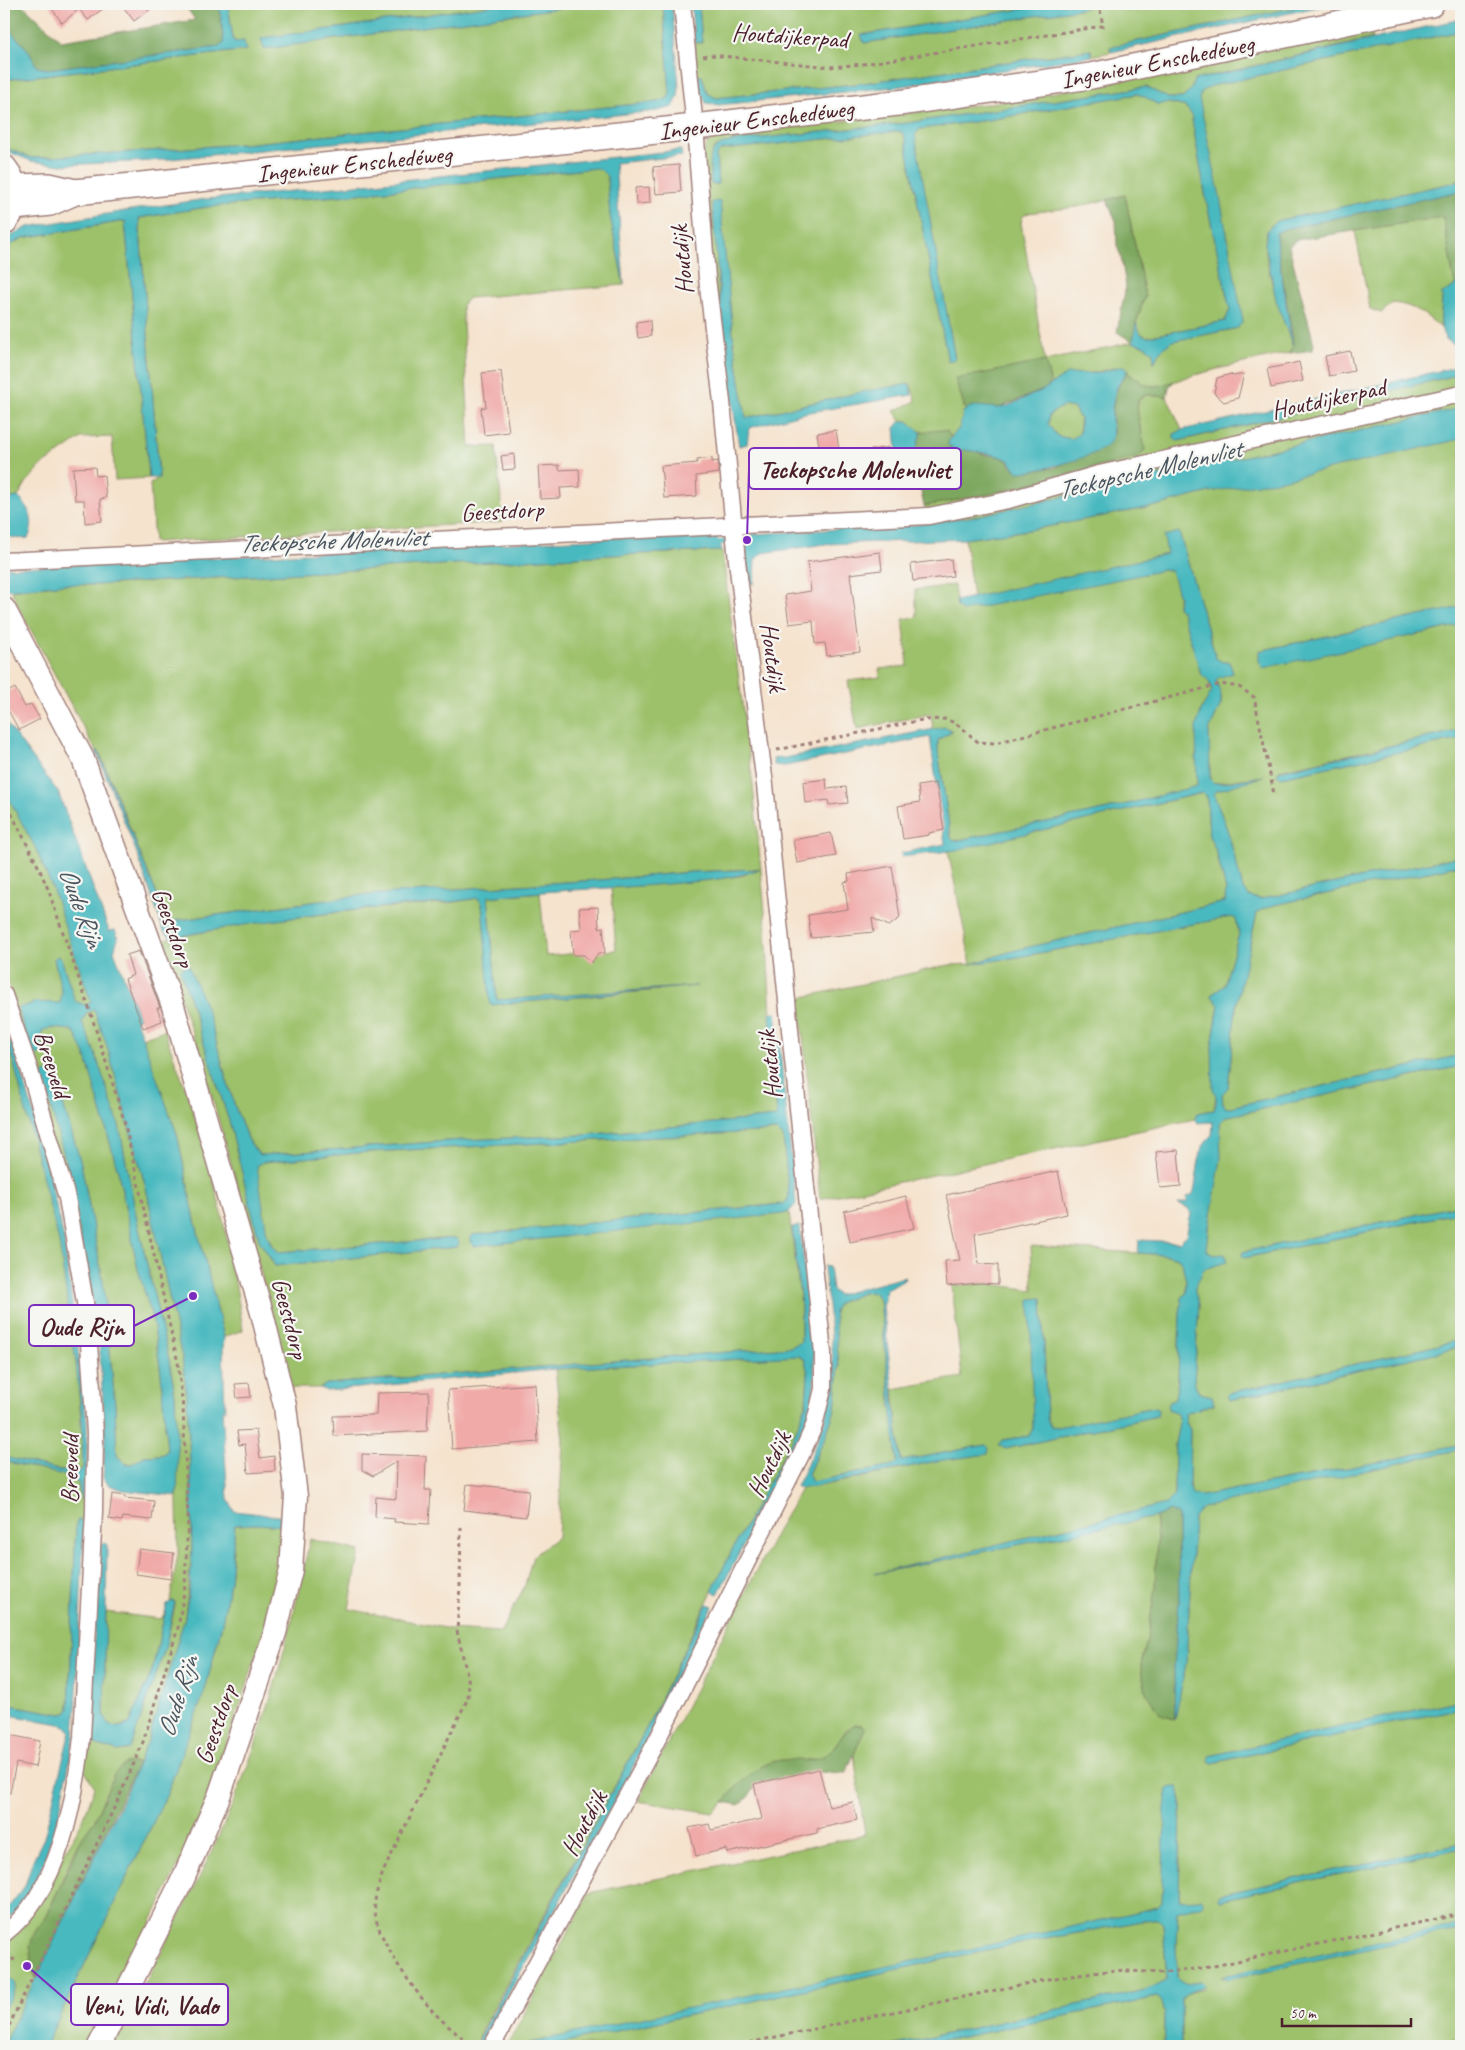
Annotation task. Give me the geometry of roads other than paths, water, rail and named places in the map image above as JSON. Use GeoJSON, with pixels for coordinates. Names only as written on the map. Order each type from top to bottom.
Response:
{"type":"FeatureCollection","features":[{"type":"Feature","properties":{"kind":"main road","name":"Ingenieur Enschedéweg"},"geometry":{"type":"LineString","coordinates":[[9,196],[49,186],[75,192],[695,127],[906,102],[1091,76],[1431,4]]}},
{"type":"Feature","properties":{"kind":"main road","name":"Geestdorp"},"geometry":{"type":"LineString","coordinates":[[4,609],[83,759],[173,1006],[262,1313],[285,1406],[296,1496],[289,1579],[275,1633],[219,1796],[183,1879],[99,2046]]}},
{"type":"Feature","properties":{"kind":"street","name":"Houtdijk"},"geometry":{"type":"LineString","coordinates":[[492,2046],[655,1744],[798,1462],[814,1426],[822,1389],[823,1353],[762,753],[737,561],[722,402],[707,278],[695,127],[682,4]]}},
{"type":"Feature","properties":{"kind":"street","name":"Houtdijkerpad"},"geometry":{"type":"LineString","coordinates":[[734,532],[929,516],[1008,500],[1099,474],[1461,394]]}},
{"type":"Feature","properties":{"kind":"street","name":"Geestdorp"},"geometry":{"type":"LineString","coordinates":[[4,561],[734,532]]}},
{"type":"Feature","properties":{"kind":"street","name":"Breeveld"},"geometry":{"type":"LineString","coordinates":[[4,995],[29,1068],[68,1198],[87,1314],[96,1433],[94,1512],[82,1737],[78,1772],[70,1814],[50,1871],[25,1914],[4,1934]]}},
{"type":"Feature","properties":{"kind":"water"},"geometry":{"type":"Polygon","coordinates":[[[219,4],[228,4],[233,39],[235,42],[244,41],[246,50],[4,80],[4,24],[28,50],[37,67],[48,69],[219,47],[224,43],[219,4]]]}},
{"type":"Feature","properties":{"kind":"water"},"geometry":{"type":"Polygon","coordinates":[[[500,4],[588,4],[264,49],[261,38],[345,27],[500,4]]]}},
{"type":"Feature","properties":{"kind":"water"},"geometry":{"type":"Polygon","coordinates":[[[663,4],[672,4],[679,87],[678,97],[673,107],[657,111],[150,161],[61,165],[31,161],[7,151],[8,149],[32,158],[148,151],[254,143],[657,102],[667,99],[670,94],[663,4]]]}},
{"type":"Feature","properties":{"kind":"water"},"geometry":{"type":"Polygon","coordinates":[[[691,4],[699,4],[702,43],[694,42],[691,4]]]}},
{"type":"Feature","properties":{"kind":"water"},"geometry":{"type":"Polygon","coordinates":[[[1053,4],[1084,4],[1085,8],[864,43],[861,35],[1053,4]]]}},
{"type":"Feature","properties":{"kind":"water"},"geometry":{"type":"Polygon","coordinates":[[[1311,4],[1331,4],[1111,52],[1110,47],[1311,4]]]}},
{"type":"Feature","properties":{"kind":"water"},"geometry":{"type":"Polygon","coordinates":[[[1461,19],[1461,31],[1211,86],[1202,91],[1199,98],[1243,321],[1238,328],[1173,341],[1162,350],[1154,363],[1153,352],[1145,346],[1133,342],[1136,323],[1141,334],[1147,337],[1225,321],[1230,310],[1207,204],[1191,114],[1186,107],[1170,103],[1157,104],[1137,94],[988,120],[920,129],[915,135],[955,359],[948,361],[905,137],[901,131],[721,150],[716,155],[718,184],[711,184],[711,155],[718,147],[734,141],[908,123],[1146,87],[1168,98],[1183,98],[1191,89],[1194,80],[1461,19]]]}},
{"type":"Feature","properties":{"kind":"water"},"geometry":{"type":"Polygon","coordinates":[[[1091,50],[1092,56],[903,86],[718,105],[706,103],[698,87],[697,76],[702,76],[707,93],[716,98],[856,84],[1091,50]]]}},
{"type":"Feature","properties":{"kind":"water"},"geometry":{"type":"Polygon","coordinates":[[[681,150],[682,156],[615,163],[624,285],[610,216],[607,176],[596,168],[348,195],[207,207],[139,218],[159,478],[149,478],[125,221],[23,238],[9,246],[4,262],[4,243],[7,238],[28,227],[206,199],[347,186],[681,150]]]}},
{"type":"Feature","properties":{"kind":"water"},"geometry":{"type":"Polygon","coordinates":[[[1461,181],[1461,191],[1284,229],[1276,233],[1293,347],[1276,300],[1265,244],[1267,231],[1276,221],[1461,181]]]}},
{"type":"Feature","properties":{"kind":"water"},"geometry":{"type":"Polygon","coordinates":[[[720,201],[734,344],[746,418],[866,391],[910,384],[912,395],[804,413],[749,428],[747,444],[739,446],[724,345],[712,202],[720,201]]]}},
{"type":"Feature","properties":{"kind":"water"},"geometry":{"type":"Polygon","coordinates":[[[1461,282],[1461,348],[1447,340],[1442,329],[1441,318],[1442,294],[1461,282]]]}},
{"type":"Feature","properties":{"kind":"water"},"geometry":{"type":"Polygon","coordinates":[[[1123,366],[1127,371],[1114,396],[1111,440],[1103,449],[1093,454],[1051,467],[1018,472],[1004,458],[954,449],[948,445],[949,440],[960,427],[963,412],[970,407],[999,408],[1008,406],[1043,390],[1067,374],[1097,373],[1123,366]],[[1063,406],[1049,415],[1048,424],[1057,436],[1072,439],[1080,432],[1080,419],[1074,408],[1063,406]]]}},
{"type":"Feature","properties":{"kind":"water"},"geometry":{"type":"Polygon","coordinates":[[[1461,366],[1461,374],[1178,441],[1174,439],[1174,434],[1182,430],[1461,366]]]}},
{"type":"Feature","properties":{"kind":"water"},"geometry":{"type":"Polygon","coordinates":[[[1461,408],[1461,439],[1281,480],[1209,492],[1156,506],[1035,529],[965,539],[826,544],[762,553],[755,560],[754,585],[749,582],[746,549],[747,543],[754,534],[913,525],[977,516],[1461,408]]]}},
{"type":"Feature","properties":{"kind":"water"},"geometry":{"type":"Polygon","coordinates":[[[901,421],[907,421],[921,432],[916,449],[927,462],[923,471],[914,472],[907,470],[899,459],[895,428],[901,421]]]}},
{"type":"Feature","properties":{"kind":"water"},"geometry":{"type":"Polygon","coordinates":[[[18,497],[26,506],[31,516],[32,527],[28,538],[12,538],[8,535],[4,526],[4,505],[12,498],[18,497]]]}},
{"type":"Feature","properties":{"kind":"water"},"geometry":{"type":"Polygon","coordinates":[[[1179,532],[1216,658],[1222,662],[1229,661],[1233,673],[1216,680],[1221,696],[1221,704],[1209,731],[1210,779],[1214,783],[1221,783],[1264,776],[1216,791],[1214,795],[1228,832],[1243,889],[1250,897],[1261,899],[1461,856],[1461,865],[1274,905],[1257,913],[1236,1006],[1228,1088],[1222,1094],[1223,1104],[1226,1108],[1461,1055],[1461,1066],[1233,1115],[1224,1118],[1220,1123],[1221,1159],[1209,1227],[1207,1251],[1213,1255],[1225,1254],[1227,1262],[1204,1269],[1195,1289],[1199,1304],[1194,1382],[1199,1393],[1212,1396],[1214,1404],[1185,1413],[1186,1422],[1190,1430],[1189,1484],[1192,1494],[1201,1496],[1389,1460],[1461,1444],[1461,1449],[1202,1508],[1194,1517],[1186,1664],[1175,1719],[1174,1667],[1179,1602],[1178,1515],[1170,1511],[1155,1517],[874,1574],[1166,1504],[1174,1496],[1175,1444],[1179,1423],[1177,1413],[1168,1409],[1169,1403],[1175,1398],[1178,1381],[1180,1314],[1182,1298],[1186,1293],[1186,1281],[1182,1263],[1178,1258],[1168,1255],[1138,1253],[1139,1240],[1179,1242],[1186,1236],[1191,1214],[1188,1208],[1178,1204],[1187,1202],[1187,1197],[1193,1194],[1203,1147],[1212,1135],[1213,1123],[1198,1123],[1195,1119],[1197,1113],[1214,1110],[1216,1104],[1213,1089],[1212,1046],[1219,1005],[1211,995],[1224,986],[1239,934],[1236,919],[1231,917],[971,964],[1016,950],[1225,902],[1226,890],[1216,851],[1209,836],[1207,796],[1202,793],[956,850],[902,857],[901,853],[945,844],[930,737],[785,766],[774,765],[773,759],[945,727],[952,731],[938,740],[938,751],[951,838],[954,841],[1104,810],[1197,786],[1196,727],[1202,708],[1212,691],[1209,681],[1201,674],[1182,612],[1178,607],[1179,597],[1171,571],[1164,570],[962,611],[957,607],[956,601],[1167,554],[1164,536],[1179,532]]]}},
{"type":"Feature","properties":{"kind":"water"},"geometry":{"type":"Polygon","coordinates":[[[714,535],[720,543],[722,551],[610,555],[95,585],[65,584],[4,590],[4,568],[654,536],[714,535]]]}},
{"type":"Feature","properties":{"kind":"water"},"geometry":{"type":"Polygon","coordinates":[[[1461,607],[1461,625],[1263,668],[1259,661],[1259,651],[1461,607]]]}},
{"type":"Feature","properties":{"kind":"water"},"geometry":{"type":"Polygon","coordinates":[[[4,720],[58,792],[109,931],[115,930],[118,938],[114,951],[139,1017],[136,1020],[177,1134],[195,1220],[224,1337],[225,1410],[222,1410],[228,1499],[234,1511],[287,1517],[286,1526],[235,1525],[230,1582],[221,1628],[205,1690],[167,1794],[45,2046],[4,2046],[4,2043],[122,1801],[148,1741],[185,1617],[192,1549],[191,1482],[187,1397],[182,1357],[147,1192],[107,1046],[94,1010],[87,1012],[82,1022],[94,1050],[119,1125],[137,1220],[169,1360],[175,1395],[178,1467],[177,1496],[123,1490],[109,1485],[103,1478],[105,1436],[99,1338],[68,1170],[42,1075],[46,1072],[54,1075],[81,1163],[103,1281],[115,1405],[117,1456],[126,1464],[132,1464],[144,1456],[162,1455],[167,1451],[161,1373],[153,1321],[138,1269],[118,1171],[86,1057],[72,1030],[51,1028],[43,1030],[40,1037],[42,1052],[37,1056],[34,1054],[26,1037],[18,1008],[37,1002],[60,1003],[62,993],[54,959],[57,956],[61,958],[75,1001],[85,1005],[91,1002],[51,885],[35,847],[4,790],[4,720]]]}},
{"type":"Feature","properties":{"kind":"water"},"geometry":{"type":"Polygon","coordinates":[[[1461,730],[1461,739],[1281,777],[1277,775],[1279,771],[1461,730]]]}},
{"type":"Feature","properties":{"kind":"water"},"geometry":{"type":"Polygon","coordinates":[[[96,751],[98,751],[166,917],[172,921],[364,895],[613,879],[691,872],[760,869],[738,876],[702,881],[488,897],[497,1000],[697,986],[490,1005],[482,903],[478,898],[364,909],[171,937],[164,932],[138,856],[96,751]]]}},
{"type":"Feature","properties":{"kind":"water"},"geometry":{"type":"Polygon","coordinates":[[[188,965],[211,1022],[229,1088],[244,1131],[252,1146],[261,1155],[462,1140],[584,1135],[777,1117],[770,1013],[776,1012],[796,1204],[789,1212],[783,1214],[473,1246],[471,1241],[471,1235],[782,1204],[787,1201],[789,1196],[783,1136],[777,1131],[368,1152],[263,1162],[257,1166],[267,1235],[272,1246],[279,1252],[456,1238],[459,1243],[457,1247],[275,1266],[259,1240],[229,1121],[180,969],[188,965]]]}},
{"type":"Feature","properties":{"kind":"water"},"geometry":{"type":"Polygon","coordinates":[[[13,1043],[39,1132],[64,1240],[87,1421],[87,1470],[83,1499],[81,1500],[78,1482],[72,1477],[4,1461],[4,1457],[75,1474],[83,1468],[82,1421],[76,1363],[59,1242],[9,1045],[13,1043]]]}},
{"type":"Feature","properties":{"kind":"water"},"geometry":{"type":"Polygon","coordinates":[[[1461,1205],[1461,1212],[1244,1258],[1242,1256],[1243,1252],[1461,1205]]]}},
{"type":"Feature","properties":{"kind":"water"},"geometry":{"type":"Polygon","coordinates":[[[800,1226],[813,1345],[815,1378],[812,1405],[799,1439],[718,1594],[712,1591],[793,1438],[806,1405],[808,1374],[805,1360],[799,1356],[555,1369],[327,1391],[320,1388],[327,1384],[791,1347],[801,1342],[801,1304],[792,1227],[800,1226]]]}},
{"type":"Feature","properties":{"kind":"water"},"geometry":{"type":"Polygon","coordinates":[[[824,1266],[829,1267],[832,1290],[838,1295],[904,1277],[905,1279],[886,1289],[883,1307],[901,1461],[986,1445],[989,1448],[988,1454],[937,1461],[801,1489],[796,1486],[822,1428],[827,1413],[832,1382],[831,1329],[824,1266]],[[874,1292],[863,1293],[838,1303],[834,1311],[839,1366],[835,1410],[808,1474],[812,1482],[893,1466],[897,1462],[880,1300],[874,1292]]]}},
{"type":"Feature","properties":{"kind":"water"},"geometry":{"type":"Polygon","coordinates":[[[1042,1298],[1047,1418],[1050,1426],[1058,1427],[1155,1407],[1158,1410],[1157,1416],[1005,1449],[999,1445],[1003,1440],[1029,1436],[1033,1428],[1030,1299],[1042,1298]]]}},
{"type":"Feature","properties":{"kind":"water"},"geometry":{"type":"Polygon","coordinates":[[[1461,1340],[1461,1347],[1230,1400],[1227,1396],[1229,1393],[1461,1340]]]}},
{"type":"Feature","properties":{"kind":"water"},"geometry":{"type":"Polygon","coordinates":[[[78,1520],[82,1520],[84,1523],[74,1738],[59,1815],[42,1867],[30,1894],[4,1922],[4,1913],[25,1886],[33,1860],[44,1838],[70,1731],[65,1725],[4,1714],[4,1704],[61,1714],[66,1713],[69,1709],[76,1523],[78,1520]]]}},
{"type":"Feature","properties":{"kind":"water"},"geometry":{"type":"Polygon","coordinates":[[[105,1543],[107,1545],[104,1715],[111,1725],[122,1727],[130,1723],[152,1671],[167,1604],[172,1601],[175,1602],[165,1649],[130,1749],[118,1751],[95,1744],[92,1739],[92,1671],[100,1545],[105,1543]]]}},
{"type":"Feature","properties":{"kind":"water"},"geometry":{"type":"Polygon","coordinates":[[[707,1604],[713,1606],[628,1777],[482,2042],[478,2040],[647,1727],[707,1604]]]}},
{"type":"Feature","properties":{"kind":"water"},"geometry":{"type":"Polygon","coordinates":[[[1461,1700],[1461,1708],[1212,1763],[1209,1761],[1209,1756],[1461,1700]]]}},
{"type":"Feature","properties":{"kind":"water"},"geometry":{"type":"Polygon","coordinates":[[[1178,1787],[1181,1803],[1179,1900],[1200,1899],[1203,1901],[1203,1905],[1178,1912],[1176,1943],[1177,1977],[1184,1983],[1201,1981],[1205,1985],[1186,1994],[1181,2001],[1181,2046],[1164,2046],[1164,2012],[1161,2000],[1157,1997],[919,2046],[892,2046],[1145,1990],[1165,1982],[1167,1979],[1163,1924],[1158,1918],[986,1950],[548,2046],[530,2046],[530,2043],[608,2025],[1158,1907],[1162,1902],[1165,1807],[1168,1789],[1178,1787]]]}},
{"type":"Feature","properties":{"kind":"water"},"geometry":{"type":"Polygon","coordinates":[[[1461,1843],[1461,1848],[1220,1900],[1218,1898],[1218,1895],[1461,1843]]]}},
{"type":"Feature","properties":{"kind":"water"},"geometry":{"type":"Polygon","coordinates":[[[1461,1924],[1461,1929],[1228,1979],[1222,1976],[1461,1924]]]}},
{"type":"Feature","properties":{"kind":"water"},"geometry":{"type":"Polygon","coordinates":[[[4,1972],[14,1982],[15,1988],[4,2009],[4,1972]]]}},
{"type":"Feature","properties":{"kind":"waterway","name":"Teckopsche Molenvliet"},"geometry":{"type":"LineString","coordinates":[[713,543],[752,540]]}},
{"type":"Feature","properties":{"kind":"place","name":"Teckopsche Molenvliet"},"geometry":{"type":"Point","coordinates":[747,540]}},
{"type":"Feature","properties":{"kind":"place","name":"Oude Rijn"},"geometry":{"type":"Point","coordinates":[193,1296]}},
{"type":"Feature","properties":{"kind":"place","name":"Veni, Vidi, Vado"},"geometry":{"type":"Point","coordinates":[27,1966]}}]}
